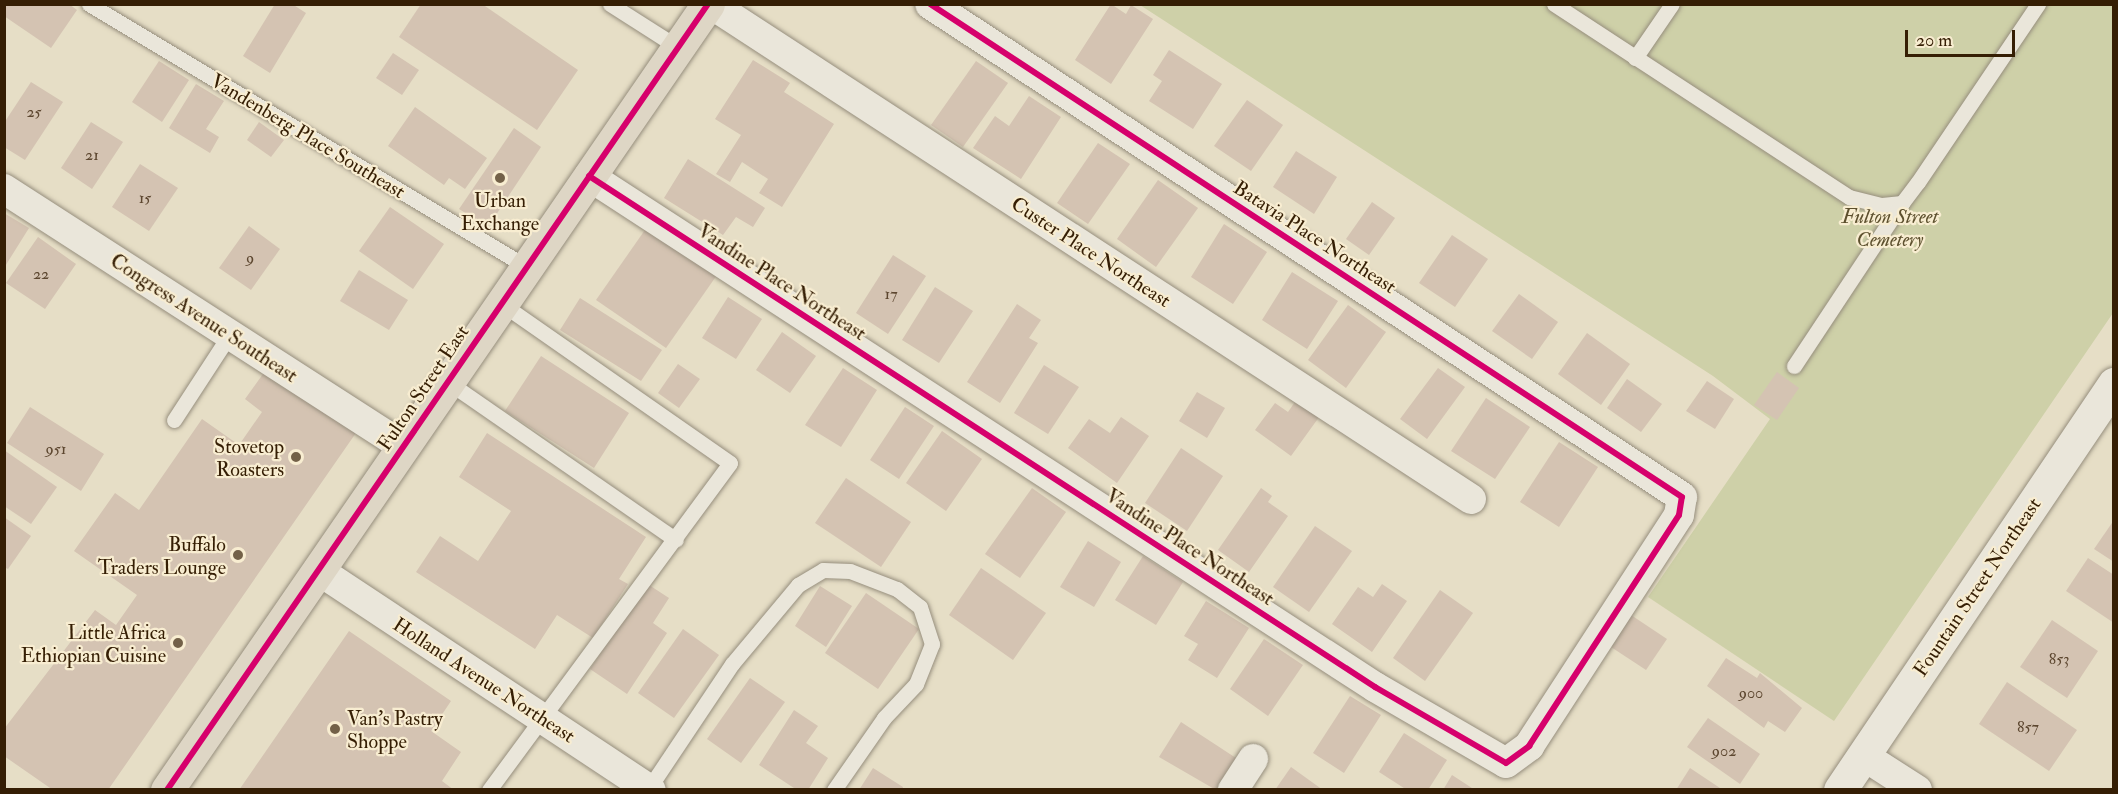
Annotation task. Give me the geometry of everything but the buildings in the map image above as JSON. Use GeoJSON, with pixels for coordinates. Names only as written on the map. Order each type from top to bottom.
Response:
{"type":"FeatureCollection","features":[{"type":"Feature","properties":{"kind":"main road","name":"Fulton Street East"},"geometry":{"type":"LineString","coordinates":[[167,789],[709,4]]}},
{"type":"Feature","properties":{"kind":"street","name":"Custer Place Northeast"},"geometry":{"type":"LineString","coordinates":[[709,4],[1472,500]]}},
{"type":"Feature","properties":{"kind":"street","name":"Batavia Place Northeast"},"geometry":{"type":"LineString","coordinates":[[941,12],[1682,497]]}},
{"type":"Feature","properties":{"kind":"street","name":"Vandine Place Northeast"},"geometry":{"type":"LineString","coordinates":[[589,176],[1375,687],[1506,763],[1529,746],[1679,515],[1682,497]]}},
{"type":"Feature","properties":{"kind":"street","name":"Congress Avenue Southeast"},"geometry":{"type":"LineString","coordinates":[[4,189],[403,446]]}},
{"type":"Feature","properties":{"kind":"street","name":"Fountain Street Northeast"},"geometry":{"type":"LineString","coordinates":[[1840,789],[2114,384]]}},
{"type":"Feature","properties":{"kind":"street","name":"Holland Avenue Northeast"},"geometry":{"type":"LineString","coordinates":[[318,570],[650,789]]}},
{"type":"Feature","properties":{"kind":"street"},"geometry":{"type":"LineString","coordinates":[[1864,756],[1917,789]]}},
{"type":"Feature","properties":{"kind":"street"},"geometry":{"type":"LineString","coordinates":[[1233,789],[1253,759]]}},
{"type":"Feature","properties":{"kind":"lane","name":"Vandenberg Place Southeast"},"geometry":{"type":"LineString","coordinates":[[88,4],[526,267]]}},
{"type":"Feature","properties":{"kind":"lane"},"geometry":{"type":"LineString","coordinates":[[610,4],[679,48]]}},
{"type":"Feature","properties":{"kind":"lane"},"geometry":{"type":"LineString","coordinates":[[1554,4],[1849,197],[1882,205],[1902,203]]}},
{"type":"Feature","properties":{"kind":"lane"},"geometry":{"type":"LineString","coordinates":[[1635,58],[1672,4]]}},
{"type":"Feature","properties":{"kind":"lane"},"geometry":{"type":"LineString","coordinates":[[1794,366],[2038,4]]}},
{"type":"Feature","properties":{"kind":"lane"},"geometry":{"type":"LineString","coordinates":[[489,789],[538,716],[586,665],[730,463],[501,303]]}},
{"type":"Feature","properties":{"kind":"lane"},"geometry":{"type":"LineString","coordinates":[[174,420],[230,334]]}},
{"type":"Feature","properties":{"kind":"lane"},"geometry":{"type":"LineString","coordinates":[[448,382],[676,540]]}},
{"type":"Feature","properties":{"kind":"lane"},"geometry":{"type":"LineString","coordinates":[[650,789],[732,664],[798,585],[823,570],[850,571],[897,589],[920,607],[932,644],[916,684],[884,718],[834,789]]}},
{"type":"Feature","properties":{"kind":"green space","name":"Fulton Street Cemetery"},"geometry":{"type":"Polygon","coordinates":[[[1140,5],[2113,5],[2113,313],[1834,721],[1648,597],[1770,419],[1713,376],[1140,5]]]}},
{"type":"Feature","properties":{"kind":"cycle path"},"geometry":{"type":"LineString","coordinates":[[167,790],[708,4]]}},
{"type":"Feature","properties":{"kind":"cycle path"},"geometry":{"type":"LineString","coordinates":[[589,176],[1375,687],[1506,763],[1529,746],[1679,515],[1682,497],[930,4]]}},
{"type":"Feature","properties":{"kind":"place","name":"Urban Exchange"},"geometry":{"type":"Point","coordinates":[500,178]}},
{"type":"Feature","properties":{"kind":"place","name":"Stovetop Roasters"},"geometry":{"type":"Point","coordinates":[296,457]}},
{"type":"Feature","properties":{"kind":"place","name":"Buffalo Traders Lounge"},"geometry":{"type":"Point","coordinates":[238,555]}},
{"type":"Feature","properties":{"kind":"place","name":"Little Africa Ethiopian Cuisine"},"geometry":{"type":"Point","coordinates":[178,643]}},
{"type":"Feature","properties":{"kind":"place","name":"Van's Pastry Shoppe"},"geometry":{"type":"Point","coordinates":[335,729]}}]}
